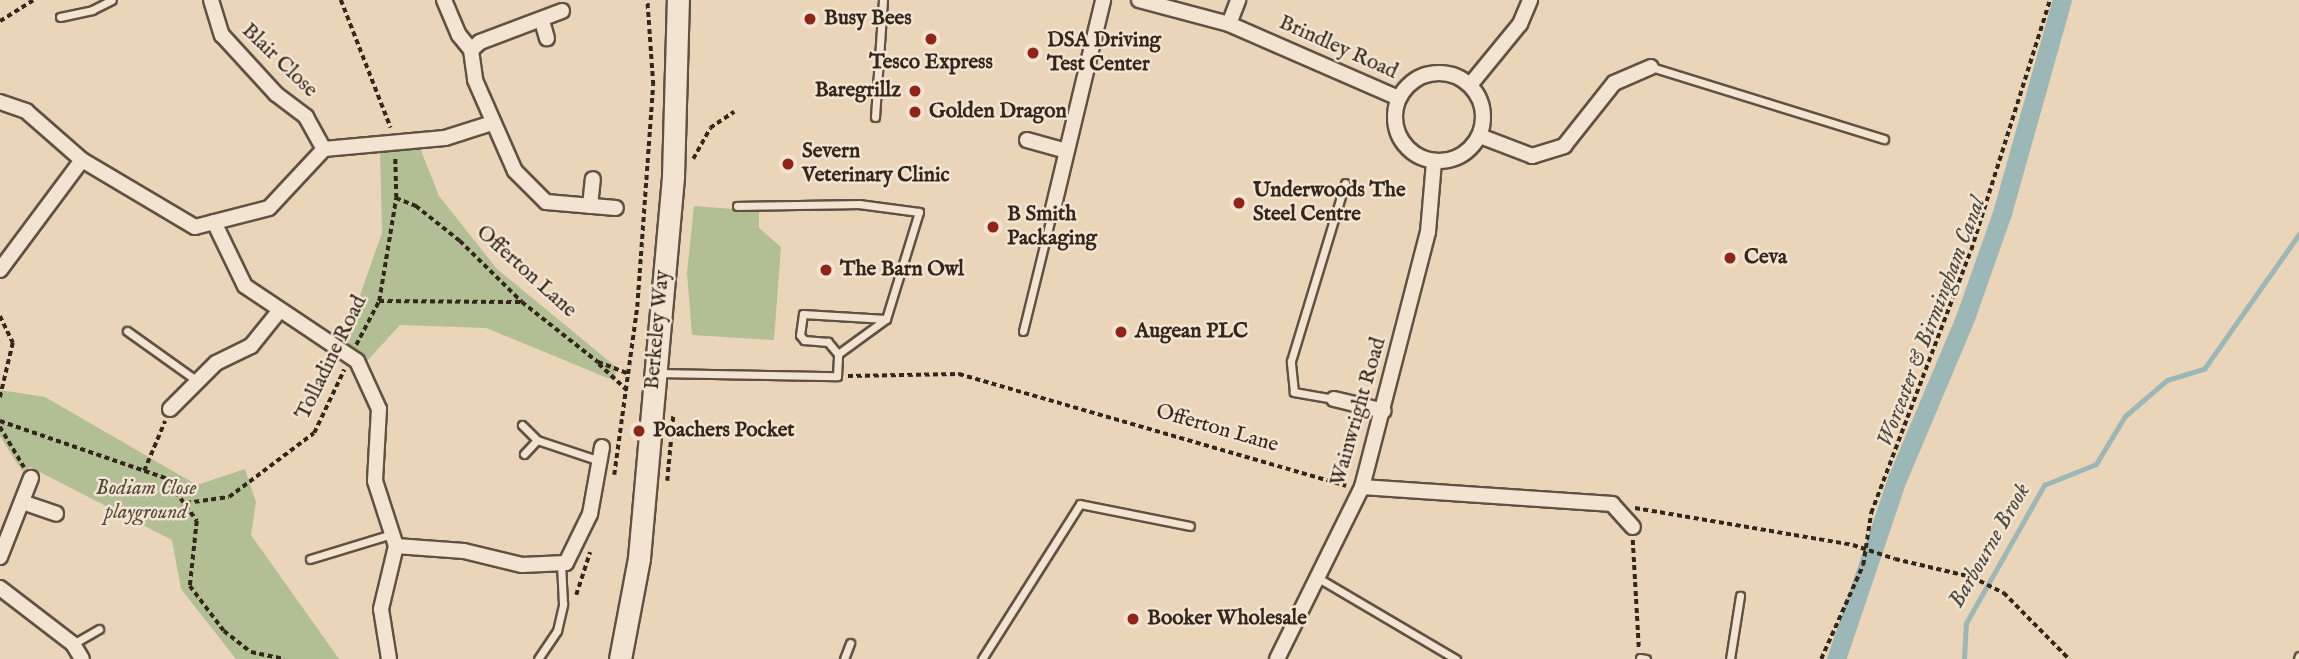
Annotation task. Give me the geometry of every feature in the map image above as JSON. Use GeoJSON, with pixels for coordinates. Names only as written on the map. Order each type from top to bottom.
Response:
{"type":"FeatureCollection","features":[{"type":"Feature","properties":{"kind":"main road","name":"Berkeley Way"},"geometry":{"type":"LineString","coordinates":[[620,659],[639,558],[653,373],[674,163],[678,0]]}},
{"type":"Feature","properties":{"kind":"street","name":"Blair Close"},"geometry":{"type":"LineString","coordinates":[[211,0],[222,35],[276,94],[306,117],[324,149]]}},
{"type":"Feature","properties":{"kind":"street"},"geometry":{"type":"LineString","coordinates":[[443,0],[459,35],[471,50],[475,80],[515,171],[546,202],[616,208]]}},
{"type":"Feature","properties":{"kind":"street"},"geometry":{"type":"LineString","coordinates":[[1053,209],[1104,0]]}},
{"type":"Feature","properties":{"kind":"street","name":"Brindley Road"},"geometry":{"type":"LineString","coordinates":[[1139,0],[1229,24],[1398,98]]}},
{"type":"Feature","properties":{"kind":"street"},"geometry":{"type":"LineString","coordinates":[[1229,24],[1238,0]]}},
{"type":"Feature","properties":{"kind":"street"},"geometry":{"type":"LineString","coordinates":[[1470,85],[1520,24],[1530,0]]}},
{"type":"Feature","properties":{"kind":"street"},"geometry":{"type":"LineString","coordinates":[[471,50],[496,33],[542,21],[562,11]]}},
{"type":"Feature","properties":{"kind":"street"},"geometry":{"type":"LineString","coordinates":[[542,21],[547,38]]}},
{"type":"Feature","properties":{"kind":"street"},"geometry":{"type":"LineString","coordinates":[[1480,136],[1532,156],[1564,146],[1614,83],[1651,67]]}},
{"type":"Feature","properties":{"kind":"street"},"geometry":{"type":"LineString","coordinates":[[1431,73],[1458,77],[1470,85],[1483,109],[1480,136],[1461,157],[1433,162],[1408,150],[1399,139],[1395,126],[1398,98],[1418,78],[1431,73]]}},
{"type":"Feature","properties":{"kind":"street"},"geometry":{"type":"LineString","coordinates":[[0,102],[26,111],[82,160],[195,227],[269,208],[324,149],[445,138],[492,123]]}},
{"type":"Feature","properties":{"kind":"street"},"geometry":{"type":"LineString","coordinates":[[1027,140],[1067,151]]}},
{"type":"Feature","properties":{"kind":"street"},"geometry":{"type":"LineString","coordinates":[[0,270],[82,160]]}},
{"type":"Feature","properties":{"kind":"street","name":"Wainwright Road"},"geometry":{"type":"LineString","coordinates":[[1277,659],[1320,579],[1362,487],[1384,411],[1427,232],[1433,162]]}},
{"type":"Feature","properties":{"kind":"street"},"geometry":{"type":"LineString","coordinates":[[590,206],[593,179]]}},
{"type":"Feature","properties":{"kind":"street"},"geometry":{"type":"LineString","coordinates":[[214,222],[245,286],[357,361],[379,409],[375,481],[394,540],[381,609],[389,659]]}},
{"type":"Feature","properties":{"kind":"street"},"geometry":{"type":"LineString","coordinates":[[170,409],[216,363],[251,346],[280,310]]}},
{"type":"Feature","properties":{"kind":"street"},"geometry":{"type":"LineString","coordinates":[[1334,399],[1384,411]]}},
{"type":"Feature","properties":{"kind":"street"},"geometry":{"type":"LineString","coordinates":[[394,540],[464,551],[522,565],[565,563],[590,514],[601,454]]}},
{"type":"Feature","properties":{"kind":"street"},"geometry":{"type":"LineString","coordinates":[[0,557],[31,478]]}},
{"type":"Feature","properties":{"kind":"street"},"geometry":{"type":"LineString","coordinates":[[1362,487],[1612,504],[1633,527]]}},
{"type":"Feature","properties":{"kind":"street"},"geometry":{"type":"LineString","coordinates":[[22,502],[56,514]]}},
{"type":"Feature","properties":{"kind":"street"},"geometry":{"type":"LineString","coordinates":[[0,588],[73,644],[82,659]]}},
{"type":"Feature","properties":{"kind":"lane"},"geometry":{"type":"LineString","coordinates":[[60,17],[92,10],[112,0]]}},
{"type":"Feature","properties":{"kind":"lane"},"geometry":{"type":"LineString","coordinates":[[875,117],[883,0]]}},
{"type":"Feature","properties":{"kind":"lane"},"geometry":{"type":"LineString","coordinates":[[1651,67],[1884,139]]}},
{"type":"Feature","properties":{"kind":"lane"},"geometry":{"type":"LineString","coordinates":[[1334,399],[1294,392],[1291,361],[1345,183]]}},
{"type":"Feature","properties":{"kind":"lane"},"geometry":{"type":"LineString","coordinates":[[737,206],[859,204],[919,212],[886,319],[838,354]]}},
{"type":"Feature","properties":{"kind":"lane"},"geometry":{"type":"LineString","coordinates":[[1023,331],[1053,209]]}},
{"type":"Feature","properties":{"kind":"lane"},"geometry":{"type":"LineString","coordinates":[[653,373],[837,376],[838,354],[828,342],[804,340],[800,335],[803,314],[886,319]]}},
{"type":"Feature","properties":{"kind":"lane"},"geometry":{"type":"LineString","coordinates":[[127,331],[197,382]]}},
{"type":"Feature","properties":{"kind":"lane"},"geometry":{"type":"LineString","coordinates":[[522,425],[537,440],[601,454]]}},
{"type":"Feature","properties":{"kind":"lane"},"geometry":{"type":"LineString","coordinates":[[524,454],[537,440]]}},
{"type":"Feature","properties":{"kind":"lane"},"geometry":{"type":"LineString","coordinates":[[982,659],[1080,504],[1190,526]]}},
{"type":"Feature","properties":{"kind":"lane"},"geometry":{"type":"LineString","coordinates":[[310,559],[394,540]]}},
{"type":"Feature","properties":{"kind":"lane"},"geometry":{"type":"LineString","coordinates":[[538,659],[557,631],[563,604],[561,563]]}},
{"type":"Feature","properties":{"kind":"lane"},"geometry":{"type":"LineString","coordinates":[[1320,579],[1456,659]]}},
{"type":"Feature","properties":{"kind":"lane"},"geometry":{"type":"LineString","coordinates":[[1730,659],[1740,596]]}},
{"type":"Feature","properties":{"kind":"lane"},"geometry":{"type":"LineString","coordinates":[[73,644],[99,629]]}},
{"type":"Feature","properties":{"kind":"lane"},"geometry":{"type":"LineString","coordinates":[[844,659],[850,643]]}},
{"type":"Feature","properties":{"kind":"path"},"geometry":{"type":"LineString","coordinates":[[0,21],[33,0]]}},
{"type":"Feature","properties":{"kind":"path","name":"Tolladine Road"},"geometry":{"type":"LineString","coordinates":[[186,503],[229,498],[314,433],[379,301],[396,198],[395,142],[341,0]]}},
{"type":"Feature","properties":{"kind":"path","name":"Offerton Lane"},"geometry":{"type":"LineString","coordinates":[[396,198],[416,206],[460,241],[522,302],[598,362],[630,374],[653,85],[647,0]]}},
{"type":"Feature","properties":{"kind":"path"},"geometry":{"type":"LineString","coordinates":[[1821,659],[1863,565],[1871,513],[1971,250],[2050,0]]}},
{"type":"Feature","properties":{"kind":"path"},"geometry":{"type":"LineString","coordinates":[[379,301],[522,302]]}},
{"type":"Feature","properties":{"kind":"path"},"geometry":{"type":"LineString","coordinates":[[0,316],[13,343],[0,398]]}},
{"type":"Feature","properties":{"kind":"path"},"geometry":{"type":"LineString","coordinates":[[598,362],[628,391]]}},
{"type":"Feature","properties":{"kind":"path","name":"Offerton Lane"},"geometry":{"type":"LineString","coordinates":[[837,376],[960,374],[1094,416],[1342,485],[1362,487]]}},
{"type":"Feature","properties":{"kind":"path"},"geometry":{"type":"LineString","coordinates":[[144,471],[170,409]]}},
{"type":"Feature","properties":{"kind":"path"},"geometry":{"type":"LineString","coordinates":[[0,421],[166,478],[197,521],[190,586],[233,638],[251,652],[284,659]]}},
{"type":"Feature","properties":{"kind":"path"},"geometry":{"type":"LineString","coordinates":[[0,427],[31,478]]}},
{"type":"Feature","properties":{"kind":"path"},"geometry":{"type":"LineString","coordinates":[[1612,504],[1853,545],[1895,559],[1972,577],[2004,593],[2069,659]]}},
{"type":"Feature","properties":{"kind":"path"},"geometry":{"type":"LineString","coordinates":[[1633,527],[1643,658]]}},
{"type":"Feature","properties":{"kind":"green space"},"geometry":{"type":"Polygon","coordinates":[[[420,148],[439,196],[497,269],[616,367],[615,381],[486,328],[400,325],[367,361],[343,343],[382,233],[380,149],[420,148]]]}},
{"type":"Feature","properties":{"kind":"green space"},"geometry":{"type":"Polygon","coordinates":[[[694,206],[759,211],[759,228],[781,247],[774,340],[692,335],[687,273],[694,206]]]}},
{"type":"Feature","properties":{"kind":"green space","name":"Bodiam Close playground"},"geometry":{"type":"Polygon","coordinates":[[[0,390],[45,397],[197,485],[245,469],[256,502],[251,535],[339,659],[236,659],[181,589],[172,540],[30,467],[22,471],[0,436],[0,390]]]}},
{"type":"Feature","properties":{"kind":"waterway","name":"Worcester & Birmingham Canal"},"geometry":{"type":"LineString","coordinates":[[1836,659],[1897,479],[1965,318],[2002,213],[2062,0]]}},
{"type":"Feature","properties":{"kind":"waterway","name":"Barbourne Brook"},"geometry":{"type":"LineString","coordinates":[[1964,659],[1966,623],[2044,485],[2096,464],[2125,416],[2167,380],[2204,369],[2299,234]]}},
{"type":"Feature","properties":{"kind":"place","name":"Busy Bees"},"geometry":{"type":"Point","coordinates":[810,19]}},
{"type":"Feature","properties":{"kind":"place","name":"Tesco Express"},"geometry":{"type":"Point","coordinates":[931,39]}},
{"type":"Feature","properties":{"kind":"place","name":"DSA Driving Test Center"},"geometry":{"type":"Point","coordinates":[1033,53]}},
{"type":"Feature","properties":{"kind":"place","name":"Baregrillz"},"geometry":{"type":"Point","coordinates":[915,91]}},
{"type":"Feature","properties":{"kind":"place","name":"Golden Dragon"},"geometry":{"type":"Point","coordinates":[915,112]}},
{"type":"Feature","properties":{"kind":"place","name":"Severn Veterinary Clinic"},"geometry":{"type":"Point","coordinates":[788,164]}},
{"type":"Feature","properties":{"kind":"place","name":"Underwoods The Steel Centre"},"geometry":{"type":"Point","coordinates":[1239,203]}},
{"type":"Feature","properties":{"kind":"place","name":"B Smith Packaging"},"geometry":{"type":"Point","coordinates":[993,227]}},
{"type":"Feature","properties":{"kind":"place","name":"Ceva"},"geometry":{"type":"Point","coordinates":[1730,258]}},
{"type":"Feature","properties":{"kind":"place","name":"The Barn Owl"},"geometry":{"type":"Point","coordinates":[826,270]}},
{"type":"Feature","properties":{"kind":"place","name":"Augean PLC"},"geometry":{"type":"Point","coordinates":[1121,332]}},
{"type":"Feature","properties":{"kind":"place","name":"Poachers Pocket"},"geometry":{"type":"Point","coordinates":[639,431]}},
{"type":"Feature","properties":{"kind":"place","name":"Booker Wholesale"},"geometry":{"type":"Point","coordinates":[1133,619]}}]}
